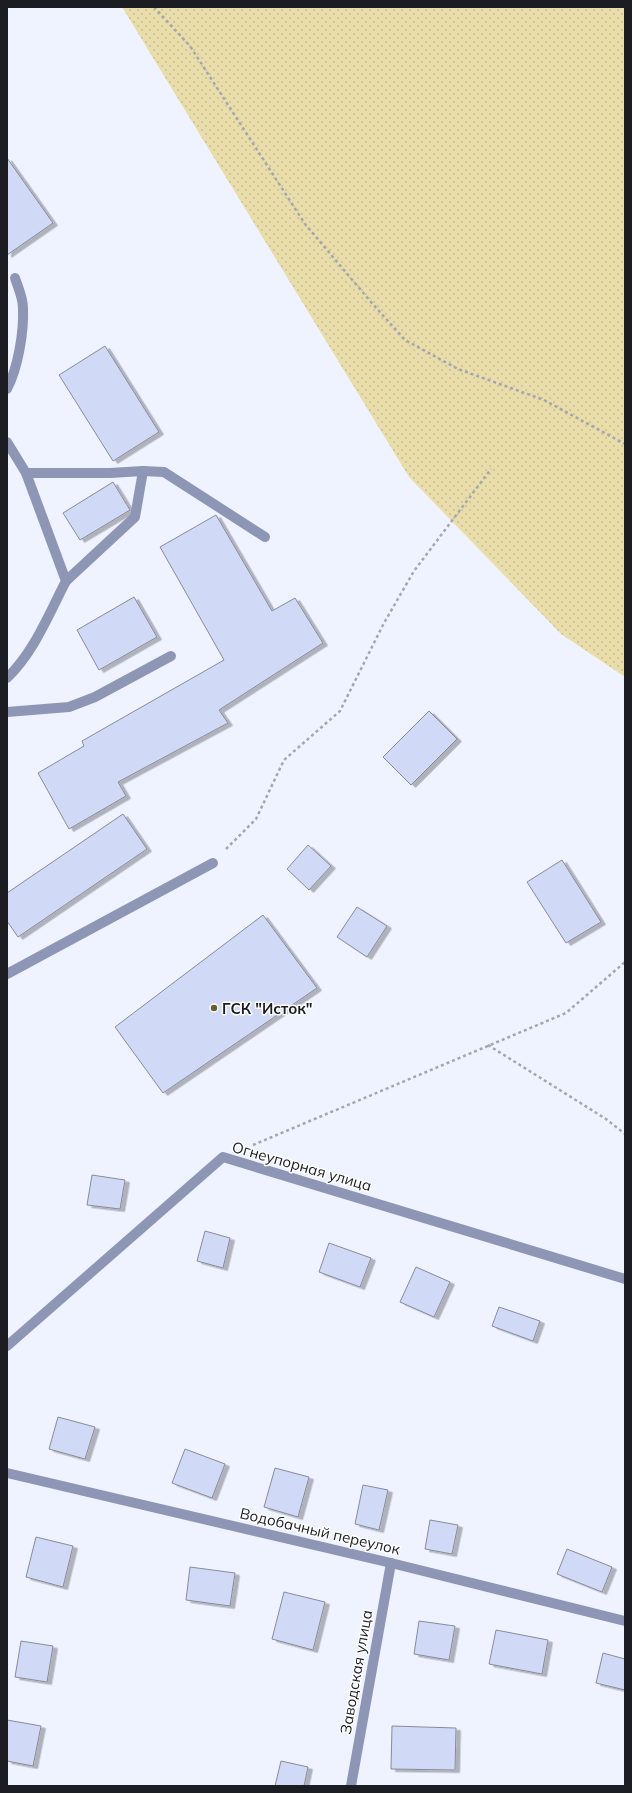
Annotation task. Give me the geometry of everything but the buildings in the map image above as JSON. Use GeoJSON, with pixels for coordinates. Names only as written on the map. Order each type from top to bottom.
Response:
{"type":"FeatureCollection","features":[{"type":"Feature","properties":{"kind":"street"},"geometry":{"type":"LineString","coordinates":[[7,389],[10,383],[20,344],[23,307],[15,278]]}},
{"type":"Feature","properties":{"kind":"street"},"geometry":{"type":"LineString","coordinates":[[7,442],[26,473],[66,580]]}},
{"type":"Feature","properties":{"kind":"street"},"geometry":{"type":"LineString","coordinates":[[7,678],[15,670],[40,634],[66,580],[135,517],[143,471]]}},
{"type":"Feature","properties":{"kind":"street"},"geometry":{"type":"LineString","coordinates":[[26,473],[164,472],[265,537]]}},
{"type":"Feature","properties":{"kind":"street"},"geometry":{"type":"LineString","coordinates":[[7,712],[69,707],[95,697],[171,656]]}},
{"type":"Feature","properties":{"kind":"street"},"geometry":{"type":"LineString","coordinates":[[7,974],[214,862]]}},
{"type":"Feature","properties":{"kind":"street","name":"Огнеупорная улица"},"geometry":{"type":"LineString","coordinates":[[7,1346],[223,1157],[625,1279]]}},
{"type":"Feature","properties":{"kind":"street","name":"Водобачный переулок"},"geometry":{"type":"LineString","coordinates":[[7,1473],[391,1563],[625,1621]]}},
{"type":"Feature","properties":{"kind":"street","name":"Заводская улица"},"geometry":{"type":"LineString","coordinates":[[351,1786],[391,1563]]}},
{"type":"Feature","properties":{"kind":"path"},"geometry":{"type":"LineString","coordinates":[[154,7],[190,46],[305,224],[405,340],[458,369],[544,400],[625,444]]}},
{"type":"Feature","properties":{"kind":"path"},"geometry":{"type":"LineString","coordinates":[[214,862],[256,819],[284,760],[340,711],[384,623],[414,571],[491,469]]}},
{"type":"Feature","properties":{"kind":"path"},"geometry":{"type":"LineString","coordinates":[[223,1157],[566,1013],[625,962]]}},
{"type":"Feature","properties":{"kind":"path"},"geometry":{"type":"LineString","coordinates":[[487,1045],[606,1119],[625,1134]]}},
{"type":"Feature","properties":{"kind":"shaded area"},"geometry":{"type":"Polygon","coordinates":[[[122,7],[625,7],[625,677],[561,634],[409,477],[122,7]]]}},
{"type":"Feature","properties":{"kind":"place","name":"ГСК \"Исток\""},"geometry":{"type":"Point","coordinates":[214,1008]}}]}
